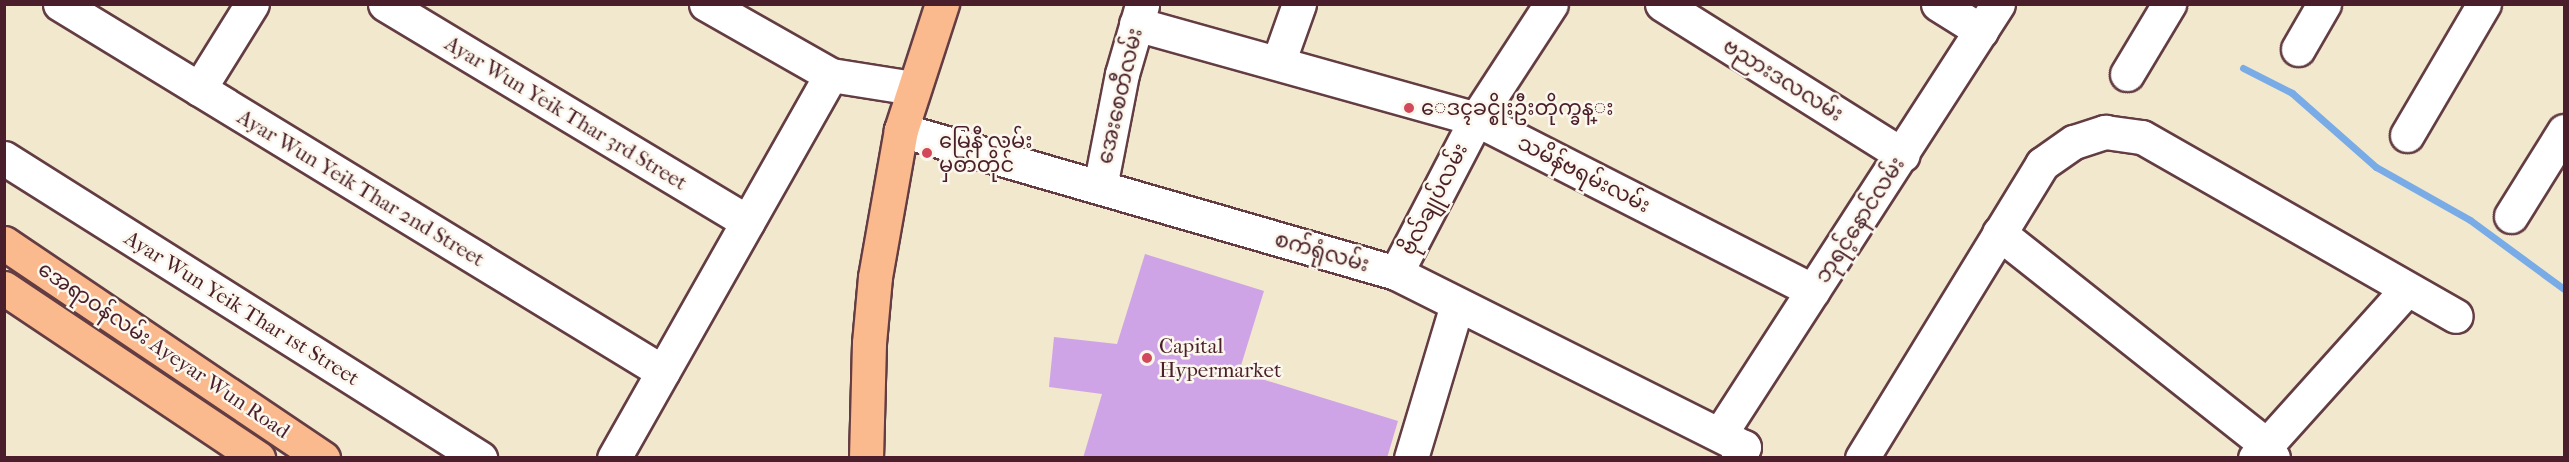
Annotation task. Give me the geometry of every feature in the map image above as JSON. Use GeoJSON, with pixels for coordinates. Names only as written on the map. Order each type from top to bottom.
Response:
{"type":"FeatureCollection","features":[{"type":"Feature","properties":{"kind":"main road"},"geometry":{"type":"LineString","coordinates":[[866,458],[868,343],[875,278],[901,130],[942,4]]}},
{"type":"Feature","properties":{"kind":"main road","name":"အေရာဝန်လမ်း Ayeyar Wun Road"},"geometry":{"type":"LineString","coordinates":[[4,243],[323,458]]}},
{"type":"Feature","properties":{"kind":"main road","name":"အေရာဝန်လမ်း Ayeyar Wun Road"},"geometry":{"type":"LineString","coordinates":[[4,288],[258,458]]}},
{"type":"Feature","properties":{"kind":"street","name":"Ayar Wun Yeik Thar 2nd Street"},"geometry":{"type":"LineString","coordinates":[[60,4],[663,372]]}},
{"type":"Feature","properties":{"kind":"street"},"geometry":{"type":"LineString","coordinates":[[199,90],[252,4]]}},
{"type":"Feature","properties":{"kind":"street","name":"Ayar Wun Yeik Thar 3rd Street"},"geometry":{"type":"LineString","coordinates":[[385,4],[748,222]]}},
{"type":"Feature","properties":{"kind":"street"},"geometry":{"type":"LineString","coordinates":[[706,4],[831,75],[913,88]]}},
{"type":"Feature","properties":{"kind":"street"},"geometry":{"type":"LineString","coordinates":[[1278,63],[1299,4]]}},
{"type":"Feature","properties":{"kind":"street","name":"ဗိုလ်ချုပ်လမ်း"},"geometry":{"type":"LineString","coordinates":[[1396,273],[1476,119],[1551,4]]}},
{"type":"Feature","properties":{"kind":"street","name":"ဗညားဒလလမ်း"},"geometry":{"type":"LineString","coordinates":[[1662,4],[1903,155]]}},
{"type":"Feature","properties":{"kind":"street"},"geometry":{"type":"LineString","coordinates":[[1938,4],[1990,18]]}},
{"type":"Feature","properties":{"kind":"street"},"geometry":{"type":"LineString","coordinates":[[2127,74],[2169,4]]}},
{"type":"Feature","properties":{"kind":"street"},"geometry":{"type":"LineString","coordinates":[[2298,49],[2324,4]]}},
{"type":"Feature","properties":{"kind":"street"},"geometry":{"type":"LineString","coordinates":[[2408,135],[2484,4]]}},
{"type":"Feature","properties":{"kind":"street","name":"သမိန်ဗရမ်းလမ်း"},"geometry":{"type":"LineString","coordinates":[[1139,14],[1278,63],[1476,119],[1813,291]]}},
{"type":"Feature","properties":{"kind":"street","name":"အေးစေတီလမ်း"},"geometry":{"type":"LineString","coordinates":[[1100,187],[1122,74],[1139,14]]}},
{"type":"Feature","properties":{"kind":"street","name":"ဘုရင့်နောင်လမ်း"},"geometry":{"type":"LineString","coordinates":[[1742,449],[1813,291],[1990,18]]}},
{"type":"Feature","properties":{"kind":"street"},"geometry":{"type":"LineString","coordinates":[[614,458],[831,75]]}},
{"type":"Feature","properties":{"kind":"street","name":"စက်ရုံလမ်း"},"geometry":{"type":"LineString","coordinates":[[901,130],[1396,273],[1742,449]]}},
{"type":"Feature","properties":{"kind":"street"},"geometry":{"type":"LineString","coordinates":[[2511,216],[2565,131]]}},
{"type":"Feature","properties":{"kind":"street"},"geometry":{"type":"LineString","coordinates":[[1862,458],[2042,164],[2074,142],[2104,132],[2142,137],[2456,316]]}},
{"type":"Feature","properties":{"kind":"street","name":"Ayar Wun Yeik Thar 1st Street"},"geometry":{"type":"LineString","coordinates":[[4,158],[480,458]]}},
{"type":"Feature","properties":{"kind":"street"},"geometry":{"type":"LineString","coordinates":[[1999,233],[2264,453],[2408,289]]}},
{"type":"Feature","properties":{"kind":"street"},"geometry":{"type":"LineString","coordinates":[[1411,458],[1458,305]]}},
{"type":"Feature","properties":{"kind":"building","name":"Capital Hypermarket"},"geometry":{"type":"Polygon","coordinates":[[[1145,254],[1264,291],[1239,372],[1398,421],[1387,458],[1083,458],[1102,394],[1049,387],[1054,337],[1117,344],[1145,254]]]}},
{"type":"Feature","properties":{"kind":"waterway"},"geometry":{"type":"LineString","coordinates":[[2243,68],[2292,93],[2376,167],[2470,220],[2564,289]]}},
{"type":"Feature","properties":{"kind":"place","name":"ေဒၚခင္စိုးဦးတိုက္ခန္း"},"geometry":{"type":"Point","coordinates":[1409,108]}},
{"type":"Feature","properties":{"kind":"place","name":"မြေနီ လမ်း မှတ်တိုင်"},"geometry":{"type":"Point","coordinates":[927,153]}},
{"type":"Feature","properties":{"kind":"place","name":"Capital Hypermarket"},"geometry":{"type":"Point","coordinates":[1147,358]}}]}
